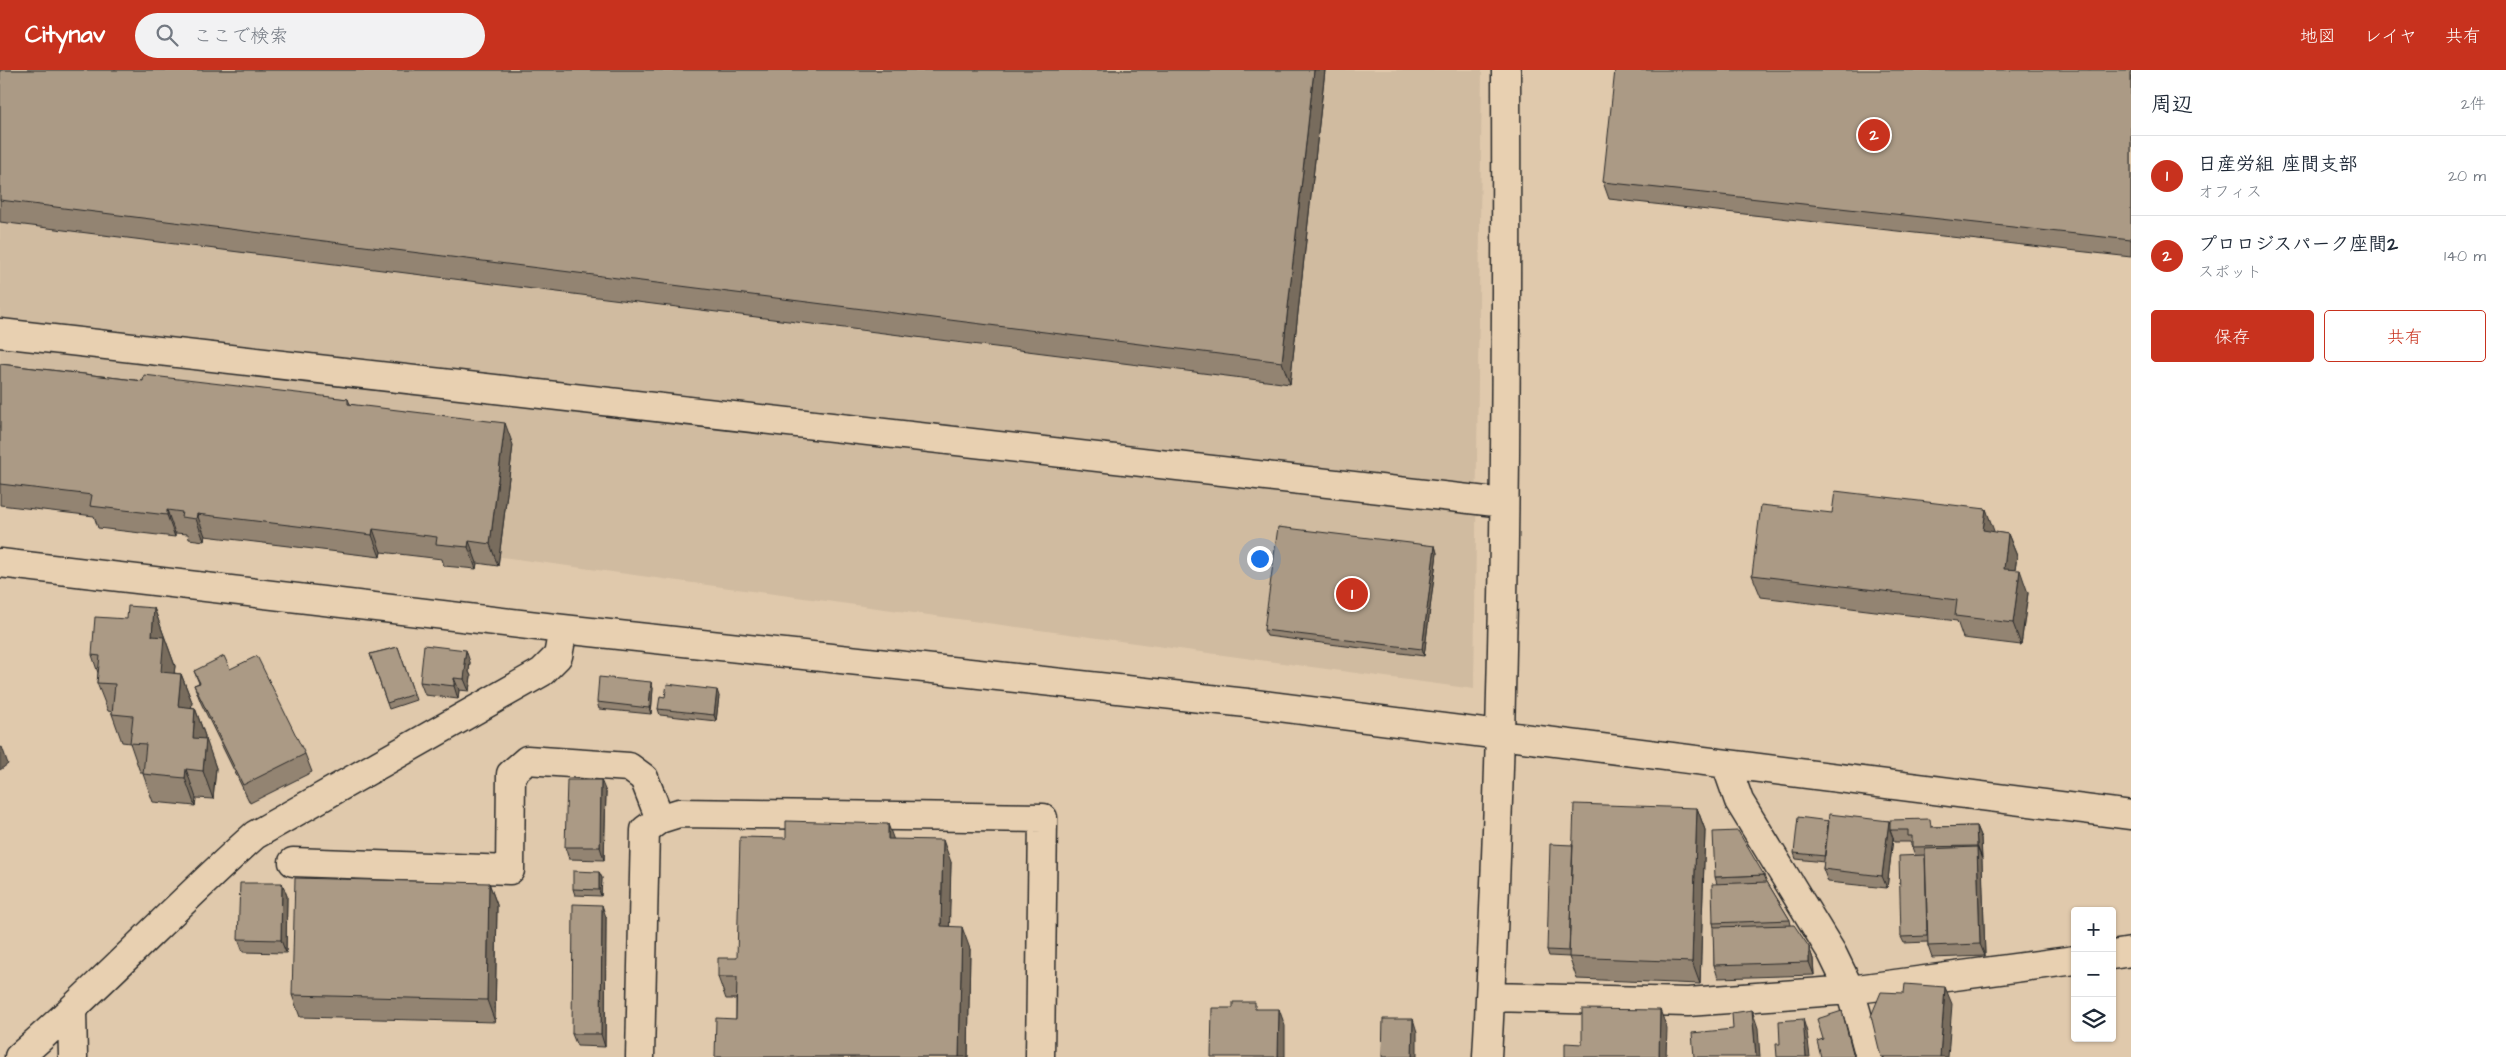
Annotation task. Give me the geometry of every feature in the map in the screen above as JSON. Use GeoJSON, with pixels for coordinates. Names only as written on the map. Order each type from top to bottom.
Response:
{"type":"FeatureCollection","features":[{"type":"Feature","properties":{"kind":"street"},"geometry":{"type":"LineString","coordinates":[[1487,1057],[1501,737],[1506,70]]}},
{"type":"Feature","properties":{"kind":"street"},"geometry":{"type":"LineString","coordinates":[[0,333],[1504,503]]}},
{"type":"Feature","properties":{"kind":"street"},"geometry":{"type":"LineString","coordinates":[[0,564],[563,629],[1247,703],[1501,737],[2131,815]]}},
{"type":"Feature","properties":{"kind":"street"},"geometry":{"type":"LineString","coordinates":[[19,1057],[72,1011],[214,871],[255,835],[542,672],[558,656],[563,629]]}},
{"type":"Feature","properties":{"kind":"street"},"geometry":{"type":"LineString","coordinates":[[293,862],[510,870],[511,774],[527,760],[629,767],[644,778],[660,819]]}},
{"type":"Feature","properties":{"kind":"street"},"geometry":{"type":"LineString","coordinates":[[1726,764],[1739,802],[1832,952],[1850,990],[1870,1057]]}},
{"type":"Feature","properties":{"kind":"street"},"geometry":{"type":"LineString","coordinates":[[640,1057],[645,830],[660,819],[679,813],[1043,818],[1040,1057]]}},
{"type":"Feature","properties":{"kind":"street"},"geometry":{"type":"LineString","coordinates":[[2116,954],[2131,952]]}},
{"type":"Feature","properties":{"kind":"street"},"geometry":{"type":"LineString","coordinates":[[1490,997],[1688,1002],[1850,990],[2071,961]]}},
{"type":"Feature","properties":{"kind":"street"},"geometry":{"type":"LineString","coordinates":[[72,1011],[73,1057]]}},
{"type":"Feature","properties":{"kind":"shaded area"},"geometry":{"type":"Polygon","coordinates":[[[0,70],[1482,70],[1474,689],[0,489],[0,70]]]}},
{"type":"Feature","properties":{"kind":"building"},"geometry":{"type":"Polygon","coordinates":[[[0,70],[1314,70],[1282,362],[0,200],[0,70]]]}},
{"type":"Feature","properties":{"kind":"building"},"geometry":{"type":"Polygon","coordinates":[[[1615,70],[2131,70],[2131,240],[1603,182],[1615,70]]]}},
{"type":"Feature","properties":{"kind":"building"},"geometry":{"type":"Polygon","coordinates":[[[0,364],[143,381],[144,375],[348,399],[348,404],[505,423],[490,544],[469,541],[468,547],[436,544],[437,537],[373,529],[372,535],[197,514],[196,519],[181,517],[182,512],[167,510],[167,515],[90,506],[92,495],[0,484],[0,364]]]}},
{"type":"Feature","properties":{"kind":"building"},"geometry":{"type":"Polygon","coordinates":[[[1835,491],[1986,509],[1983,530],[2008,534],[2004,569],[2020,570],[2013,623],[1955,616],[1957,600],[1752,575],[1761,505],[1832,513],[1835,491]]]}},
{"type":"Feature","properties":{"kind":"building"},"geometry":{"type":"Polygon","coordinates":[[[1278,527],[1435,546],[1422,649],[1264,630],[1278,527]]]}},
{"type":"Feature","properties":{"kind":"building"},"geometry":{"type":"Polygon","coordinates":[[[128,606],[154,608],[152,636],[164,637],[161,672],[181,674],[178,706],[195,708],[193,738],[206,739],[203,771],[186,769],[185,778],[143,774],[146,744],[130,743],[133,716],[112,714],[115,684],[97,683],[100,656],[92,655],[95,617],[127,619],[128,606]]]}},
{"type":"Feature","properties":{"kind":"building"},"geometry":{"type":"Polygon","coordinates":[[[424,645],[466,650],[464,679],[454,678],[454,686],[420,682],[424,645]]]}},
{"type":"Feature","properties":{"kind":"building"},"geometry":{"type":"Polygon","coordinates":[[[398,647],[414,694],[387,703],[370,654],[398,647]]]}},
{"type":"Feature","properties":{"kind":"building"},"geometry":{"type":"Polygon","coordinates":[[[224,656],[230,669],[257,656],[305,754],[243,785],[194,685],[200,683],[194,671],[224,656]]]}},
{"type":"Feature","properties":{"kind":"building"},"geometry":{"type":"Polygon","coordinates":[[[599,677],[651,682],[649,708],[597,702],[599,677]]]}},
{"type":"Feature","properties":{"kind":"building"},"geometry":{"type":"Polygon","coordinates":[[[667,684],[717,690],[714,715],[658,709],[660,696],[665,697],[667,684]]]}},
{"type":"Feature","properties":{"kind":"building"},"geometry":{"type":"Polygon","coordinates":[[[567,780],[601,780],[600,847],[565,847],[567,780]]]}},
{"type":"Feature","properties":{"kind":"building"},"geometry":{"type":"Polygon","coordinates":[[[1574,804],[1697,808],[1692,962],[1569,957],[1574,804]]]}},
{"type":"Feature","properties":{"kind":"building"},"geometry":{"type":"Polygon","coordinates":[[[1829,814],[1889,821],[1882,876],[1823,869],[1829,814]]]}},
{"type":"Feature","properties":{"kind":"building"},"geometry":{"type":"Polygon","coordinates":[[[1798,817],[1829,821],[1825,856],[1794,853],[1798,817]]]}},
{"type":"Feature","properties":{"kind":"building"},"geometry":{"type":"Polygon","coordinates":[[[1930,819],[1931,827],[1976,826],[1977,846],[1912,847],[1912,836],[1908,836],[1908,830],[1890,830],[1890,820],[1930,819]]]}},
{"type":"Feature","properties":{"kind":"building"},"geometry":{"type":"Polygon","coordinates":[[[786,821],[888,824],[888,839],[943,840],[941,926],[962,927],[959,1057],[715,1057],[716,1018],[736,1019],[737,977],[718,977],[718,958],[737,958],[740,837],[786,838],[786,821]]]}},
{"type":"Feature","properties":{"kind":"building"},"geometry":{"type":"Polygon","coordinates":[[[1738,831],[1764,875],[1715,877],[1713,832],[1738,831]]]}},
{"type":"Feature","properties":{"kind":"building"},"geometry":{"type":"Polygon","coordinates":[[[1550,844],[1573,845],[1569,951],[1547,950],[1550,844]]]}},
{"type":"Feature","properties":{"kind":"building"},"geometry":{"type":"Polygon","coordinates":[[[1977,847],[1980,944],[1928,946],[1925,849],[1977,847]]]}},
{"type":"Feature","properties":{"kind":"building"},"geometry":{"type":"Polygon","coordinates":[[[1925,855],[1927,936],[1901,937],[1899,856],[1925,855]]]}},
{"type":"Feature","properties":{"kind":"building"},"geometry":{"type":"Polygon","coordinates":[[[573,871],[599,872],[599,890],[573,889],[573,871]]]}},
{"type":"Feature","properties":{"kind":"building"},"geometry":{"type":"Polygon","coordinates":[[[295,878],[489,883],[487,1000],[292,995],[295,878]]]}},
{"type":"Feature","properties":{"kind":"building"},"geometry":{"type":"Polygon","coordinates":[[[1767,882],[1790,920],[1713,923],[1712,884],[1767,882]]]}},
{"type":"Feature","properties":{"kind":"building"},"geometry":{"type":"Polygon","coordinates":[[[240,883],[282,883],[281,940],[238,939],[240,883]]]}},
{"type":"Feature","properties":{"kind":"building"},"geometry":{"type":"Polygon","coordinates":[[[573,904],[602,905],[601,1034],[572,1034],[573,904]]]}},
{"type":"Feature","properties":{"kind":"building"},"geometry":{"type":"Polygon","coordinates":[[[1794,925],[1809,947],[1809,962],[1714,965],[1713,927],[1794,925]]]}},
{"type":"Feature","properties":{"kind":"building"},"geometry":{"type":"Polygon","coordinates":[[[1905,984],[1945,987],[1940,1057],[1881,1057],[1871,1016],[1881,992],[1904,993],[1905,984]]]}},
{"type":"Feature","properties":{"kind":"building"},"geometry":{"type":"Polygon","coordinates":[[[1233,1002],[1255,1002],[1255,1009],[1279,1009],[1278,1057],[1211,1057],[1212,1008],[1233,1008],[1233,1002]]]}},
{"type":"Feature","properties":{"kind":"building"},"geometry":{"type":"Polygon","coordinates":[[[1582,1009],[1660,1010],[1659,1057],[1565,1057],[1565,1043],[1582,1044],[1582,1009]]]}},
{"type":"Feature","properties":{"kind":"building"},"geometry":{"type":"Polygon","coordinates":[[[1752,1010],[1756,1057],[1694,1057],[1692,1033],[1733,1029],[1732,1013],[1752,1010]]]}},
{"type":"Feature","properties":{"kind":"building"},"geometry":{"type":"Polygon","coordinates":[[[1842,1011],[1854,1057],[1821,1057],[1817,1041],[1823,1039],[1817,1019],[1842,1011]]]}},
{"type":"Feature","properties":{"kind":"building"},"geometry":{"type":"Polygon","coordinates":[[[1383,1019],[1413,1019],[1412,1057],[1382,1057],[1383,1019]]]}},
{"type":"Feature","properties":{"kind":"building"},"geometry":{"type":"Polygon","coordinates":[[[1803,1019],[1806,1057],[1777,1057],[1776,1044],[1780,1044],[1779,1021],[1803,1019]]]}},
{"type":"Feature","properties":{"kind":"place","name":"プロロジスパーク座間2"},"geometry":{"type":"Point","coordinates":[1874,135]}},
{"type":"Feature","properties":{"kind":"place","name":"日産労組 座間支部"},"geometry":{"type":"Point","coordinates":[1352,594]}}]}
